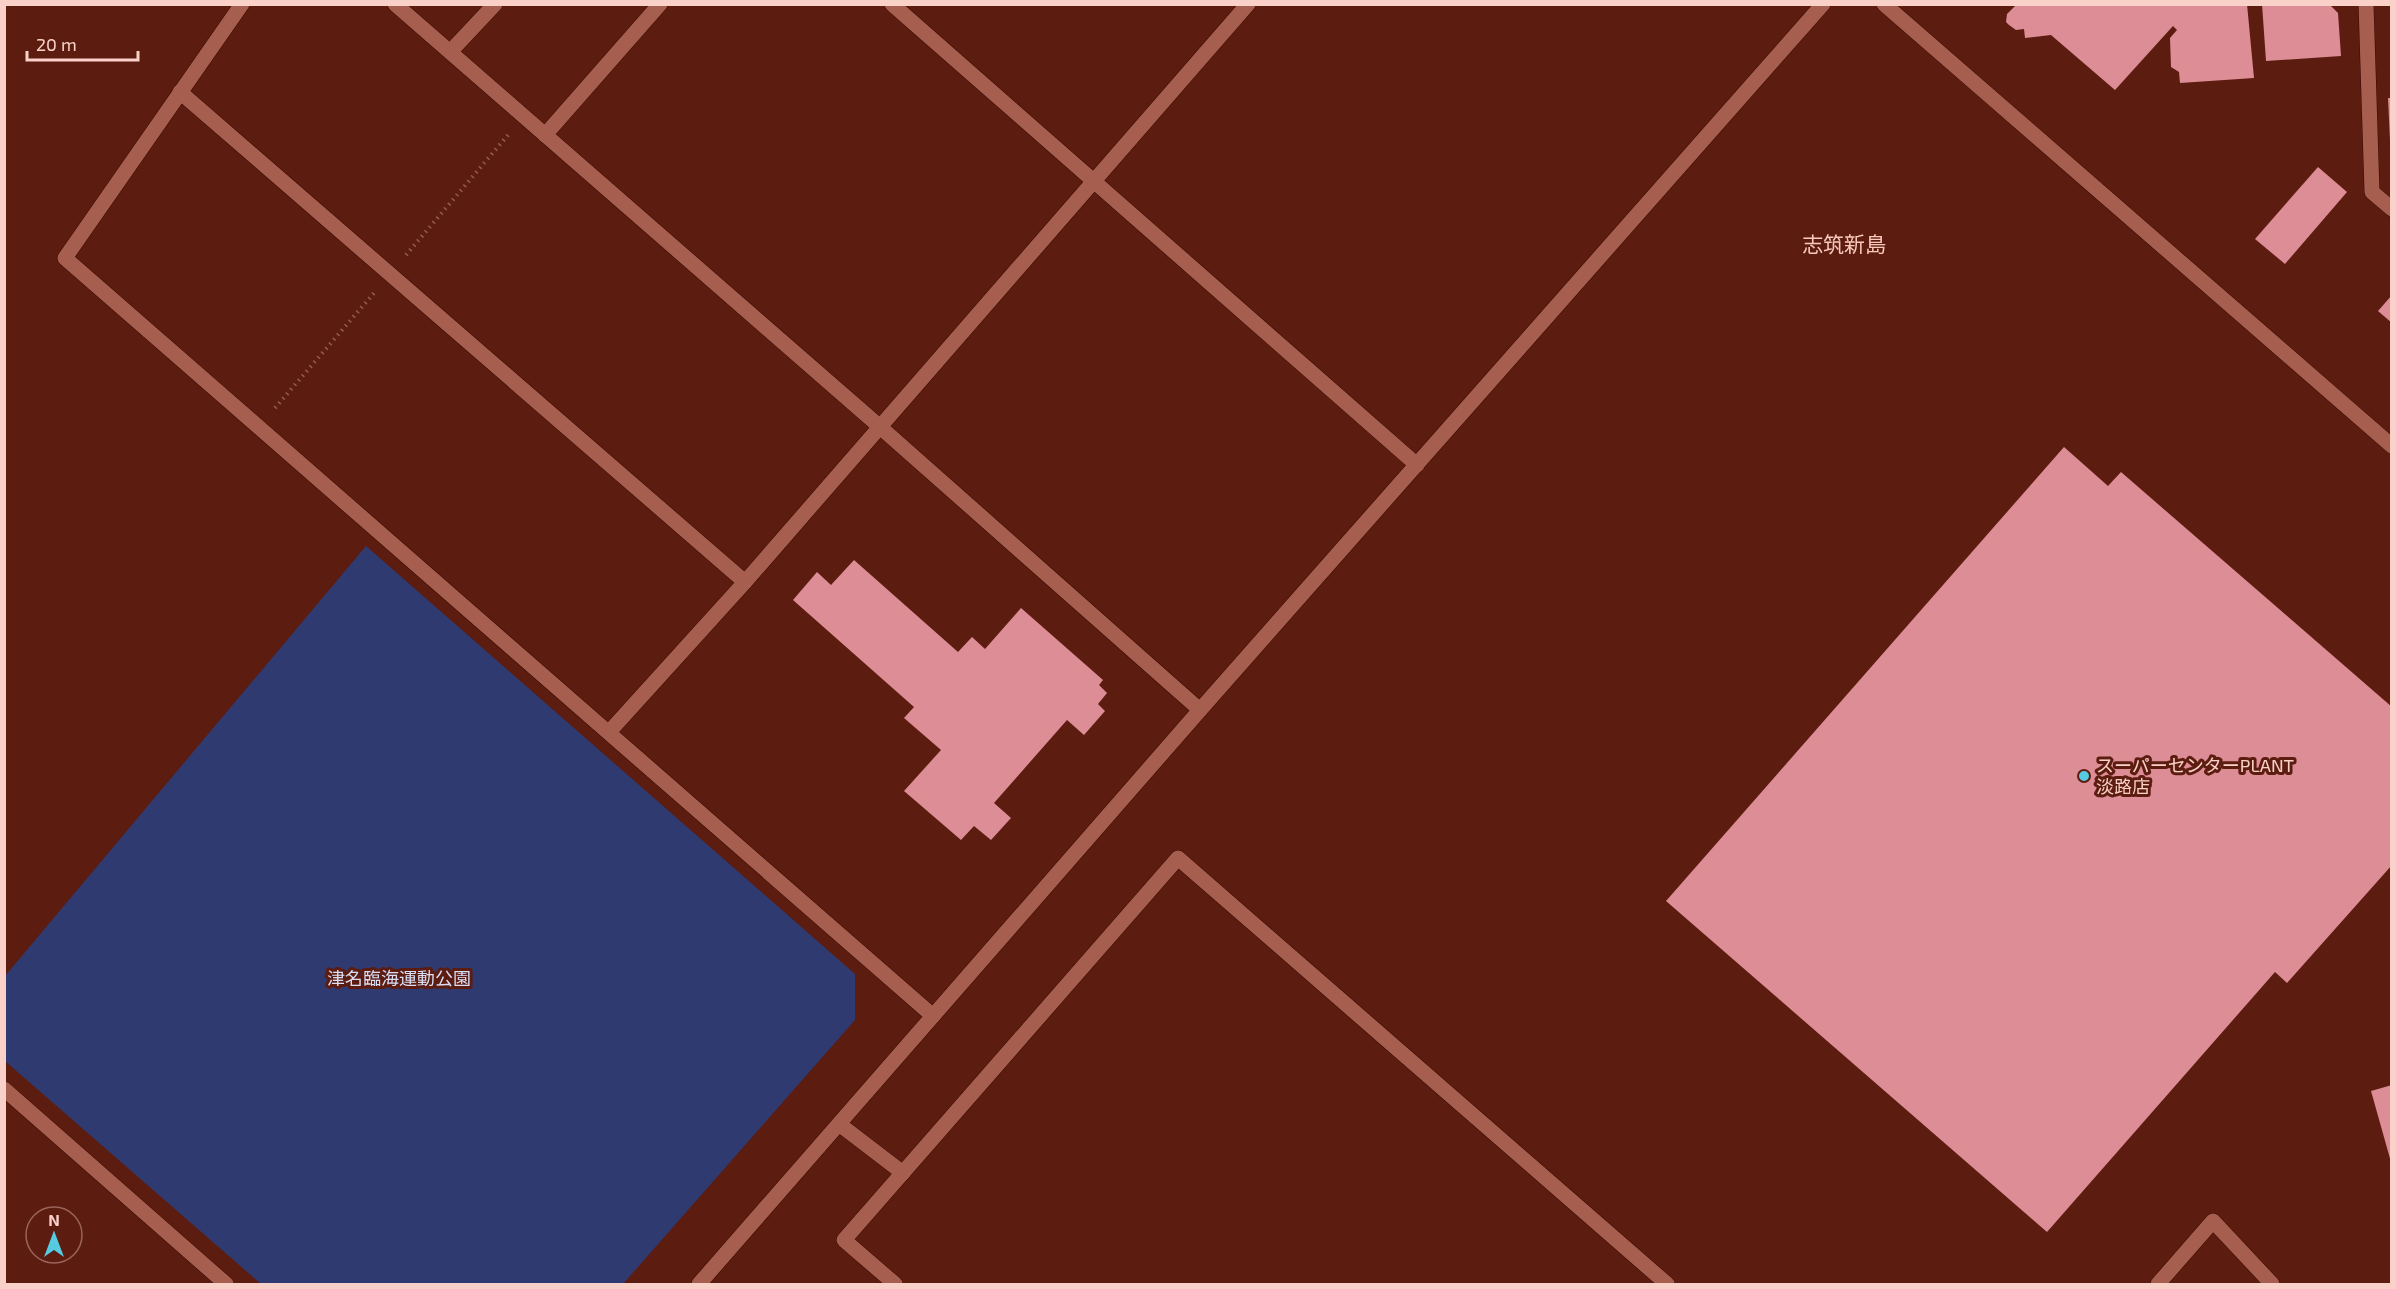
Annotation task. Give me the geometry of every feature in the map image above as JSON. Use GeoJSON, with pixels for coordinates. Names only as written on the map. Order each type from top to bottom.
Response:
{"type":"FeatureCollection","features":[{"type":"Feature","properties":{"kind":"street"},"geometry":{"type":"LineString","coordinates":[[242,4],[65,258],[610,731],[933,1016]]}},
{"type":"Feature","properties":{"kind":"street"},"geometry":{"type":"LineString","coordinates":[[395,4],[879,426],[1200,710]]}},
{"type":"Feature","properties":{"kind":"street"},"geometry":{"type":"LineString","coordinates":[[450,52],[495,4]]}},
{"type":"Feature","properties":{"kind":"street"},"geometry":{"type":"LineString","coordinates":[[545,135],[660,4]]}},
{"type":"Feature","properties":{"kind":"street"},"geometry":{"type":"LineString","coordinates":[[892,4],[1417,465]]}},
{"type":"Feature","properties":{"kind":"street"},"geometry":{"type":"LineString","coordinates":[[610,731],[745,582],[1248,4]]}},
{"type":"Feature","properties":{"kind":"street"},"geometry":{"type":"LineString","coordinates":[[699,1284],[1200,710],[1822,4]]}},
{"type":"Feature","properties":{"kind":"street"},"geometry":{"type":"LineString","coordinates":[[1884,4],[2391,446]]}},
{"type":"Feature","properties":{"kind":"street"},"geometry":{"type":"LineString","coordinates":[[2366,4],[2372,192],[2391,209]]}},
{"type":"Feature","properties":{"kind":"street"},"geometry":{"type":"LineString","coordinates":[[180,92],[745,582]]}},
{"type":"Feature","properties":{"kind":"street"},"geometry":{"type":"LineString","coordinates":[[895,1284],[844,1240],[1178,858],[1667,1284]]}},
{"type":"Feature","properties":{"kind":"street"},"geometry":{"type":"LineString","coordinates":[[4,1089],[226,1284]]}},
{"type":"Feature","properties":{"kind":"street"},"geometry":{"type":"LineString","coordinates":[[840,1124],[903,1173]]}},
{"type":"Feature","properties":{"kind":"street"},"geometry":{"type":"LineString","coordinates":[[2158,1284],[2214,1221],[2272,1284]]}},
{"type":"Feature","properties":{"kind":"green space","name":"津名臨海運動公園"},"geometry":{"type":"Polygon","coordinates":[[[366,546],[855,974],[855,1020],[623,1284],[261,1284],[5,1061],[5,976],[366,546]]]}},
{"type":"Feature","properties":{"kind":"building"},"geometry":{"type":"Polygon","coordinates":[[[2017,4],[2247,4],[2254,78],[2180,83],[2179,72],[2171,67],[2170,38],[2177,30],[2173,26],[2115,90],[2051,35],[2025,38],[2024,29],[2016,30],[2009,25],[2006,22],[2007,14],[2017,4]]]}},
{"type":"Feature","properties":{"kind":"building"},"geometry":{"type":"Polygon","coordinates":[[[2262,4],[2329,4],[2338,13],[2341,56],[2266,61],[2262,4]]]}},
{"type":"Feature","properties":{"kind":"building"},"geometry":{"type":"Polygon","coordinates":[[[2388,98],[2392,98],[2392,140],[2390,140],[2388,98]]]}},
{"type":"Feature","properties":{"kind":"building"},"geometry":{"type":"Polygon","coordinates":[[[2318,167],[2347,192],[2285,264],[2255,239],[2318,167]]]}},
{"type":"Feature","properties":{"kind":"building"},"geometry":{"type":"Polygon","coordinates":[[[2392,295],[2392,323],[2378,311],[2392,295]]]}},
{"type":"Feature","properties":{"kind":"building","name":"スーパーセンターPLANT 淡路店"},"geometry":{"type":"Polygon","coordinates":[[[2064,447],[2108,486],[2121,472],[2392,707],[2392,865],[2287,983],[2275,972],[2047,1232],[1666,901],[2064,447]]]}},
{"type":"Feature","properties":{"kind":"building"},"geometry":{"type":"Polygon","coordinates":[[[854,560],[958,652],[972,637],[985,649],[1021,608],[1103,680],[1099,685],[1107,693],[1098,704],[1105,711],[1084,735],[1067,720],[994,803],[1011,818],[991,840],[974,826],[961,840],[904,791],[941,750],[904,718],[914,707],[793,600],[817,572],[831,585],[854,560]]]}},
{"type":"Feature","properties":{"kind":"building"},"geometry":{"type":"Polygon","coordinates":[[[2392,1085],[2392,1162],[2391,1162],[2371,1091],[2392,1085]]]}},
{"type":"Feature","properties":{"kind":"place","name":"スーパーセンターPLANT 淡路店"},"geometry":{"type":"Point","coordinates":[2084,776]}},
{"type":"Feature","properties":{"kind":"district","name":"志筑新島"},"geometry":{"type":"Point","coordinates":[1844,245]}}]}
